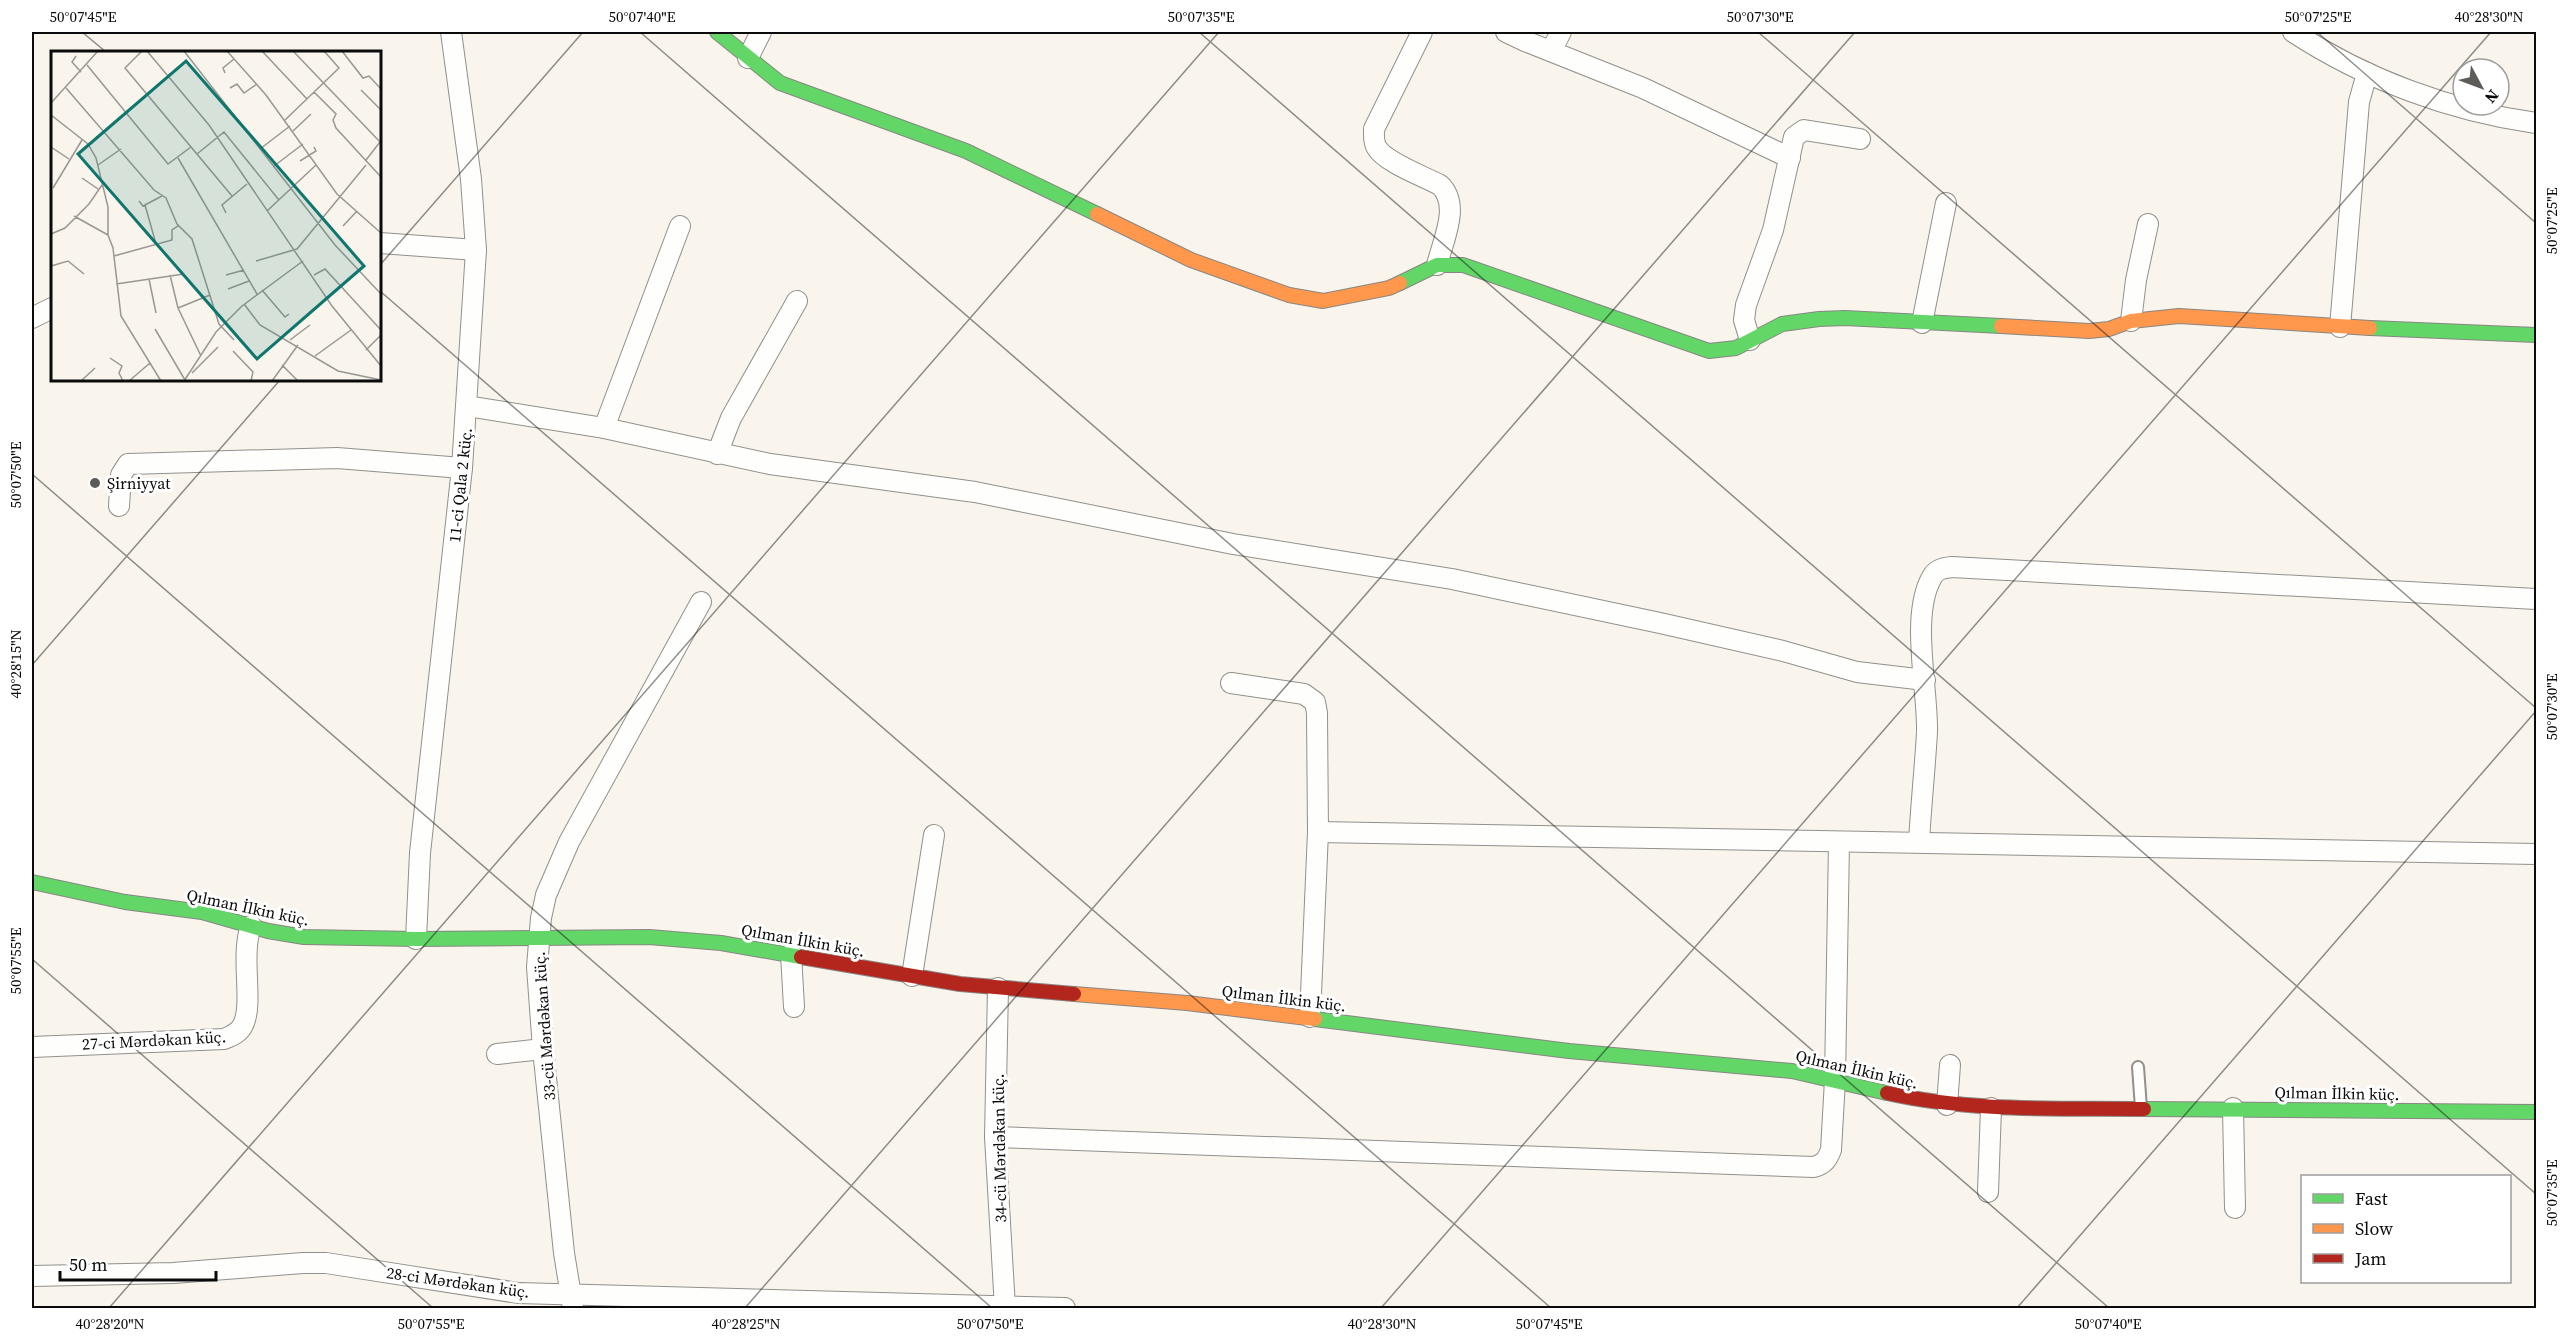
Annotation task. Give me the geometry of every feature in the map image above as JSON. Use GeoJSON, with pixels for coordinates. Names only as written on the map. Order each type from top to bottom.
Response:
{"type":"FeatureCollection","features":[{"type":"Feature","properties":{"kind":"street","name":"11-ci Qala 2 küç."},"geometry":{"type":"LineString","coordinates":[[416,939],[420,853],[462,468],[476,250],[471,178],[451,32]]}},
{"type":"Feature","properties":{"kind":"street"},"geometry":{"type":"LineString","coordinates":[[717,32],[731,41],[747,58],[780,83],[966,151],[1191,260],[1289,295],[1323,301],[1371,294],[1437,265],[1451,264],[1474,268],[1709,351],[1736,348],[1782,324],[1819,319],[2089,331],[2109,329],[2131,321],[2179,316],[2340,327],[2536,335]]}},
{"type":"Feature","properties":{"kind":"street"},"geometry":{"type":"LineString","coordinates":[[747,58],[761,32]]}},
{"type":"Feature","properties":{"kind":"street"},"geometry":{"type":"LineString","coordinates":[[1422,32],[1374,129],[1374,140],[1384,156],[1440,185],[1447,192],[1452,205],[1437,265]]}},
{"type":"Feature","properties":{"kind":"street"},"geometry":{"type":"LineString","coordinates":[[1506,32],[1643,88],[1790,158]]}},
{"type":"Feature","properties":{"kind":"street"},"geometry":{"type":"LineString","coordinates":[[1551,51],[1561,32]]}},
{"type":"Feature","properties":{"kind":"street"},"geometry":{"type":"LineString","coordinates":[[2293,32],[2367,73],[2457,106],[2536,123]]}},
{"type":"Feature","properties":{"kind":"street"},"geometry":{"type":"LineString","coordinates":[[2340,327],[2359,102],[2367,73]]}},
{"type":"Feature","properties":{"kind":"street"},"geometry":{"type":"LineString","coordinates":[[1750,340],[1744,320],[1746,305],[1773,230],[1794,137],[1804,130],[1860,139]]}},
{"type":"Feature","properties":{"kind":"street"},"geometry":{"type":"LineString","coordinates":[[1922,323],[1946,203]]}},
{"type":"Feature","properties":{"kind":"street"},"geometry":{"type":"LineString","coordinates":[[2131,321],[2136,280],[2148,225]]}},
{"type":"Feature","properties":{"kind":"street"},"geometry":{"type":"LineString","coordinates":[[604,428],[680,226]]}},
{"type":"Feature","properties":{"kind":"street"},"geometry":{"type":"LineString","coordinates":[[381,243],[476,250]]}},
{"type":"Feature","properties":{"kind":"street"},"geometry":{"type":"LineString","coordinates":[[717,454],[731,418],[796,301]]}},
{"type":"Feature","properties":{"kind":"street"},"geometry":{"type":"LineString","coordinates":[[32,318],[51,308]]}},
{"type":"Feature","properties":{"kind":"street"},"geometry":{"type":"LineString","coordinates":[[467,406],[604,428],[771,464],[975,492],[1233,544],[1452,579],[1660,622],[1782,651],[1857,672],[1925,680]]}},
{"type":"Feature","properties":{"kind":"street"},"geometry":{"type":"LineString","coordinates":[[119,506],[121,475],[128,464],[135,463],[337,458],[462,468]]}},
{"type":"Feature","properties":{"kind":"street"},"geometry":{"type":"LineString","coordinates":[[1919,842],[1927,731],[1922,655],[1924,606],[1933,574],[1940,569],[1952,567],[2536,599]]}},
{"type":"Feature","properties":{"kind":"street","name":"33-cü Mərdəkan küç."},"geometry":{"type":"LineString","coordinates":[[571,1302],[543,1048],[537,967],[538,938],[546,895],[569,842],[701,602]]}},
{"type":"Feature","properties":{"kind":"street"},"geometry":{"type":"LineString","coordinates":[[1231,682],[1304,694],[1315,702],[1318,832],[1310,1017]]}},
{"type":"Feature","properties":{"kind":"street"},"geometry":{"type":"LineString","coordinates":[[1318,832],[2536,854]]}},
{"type":"Feature","properties":{"kind":"street"},"geometry":{"type":"LineString","coordinates":[[912,976],[934,835]]}},
{"type":"Feature","properties":{"kind":"street"},"geometry":{"type":"LineString","coordinates":[[996,1137],[1243,1148],[1814,1167],[1821,1165],[1827,1160],[1831,1150],[1835,1080],[1839,842]]}},
{"type":"Feature","properties":{"kind":"street","name":"Qılman İlkin küç."},"geometry":{"type":"LineString","coordinates":[[32,882],[125,902],[202,912],[251,926],[304,937],[679,939],[791,954],[912,976],[998,988],[1187,1003],[1569,1051],[1772,1068],[1810,1073],[1891,1094],[1947,1105],[1991,1108],[2536,1112]]}},
{"type":"Feature","properties":{"kind":"street","name":"27-ci Mərdəkan küç."},"geometry":{"type":"LineString","coordinates":[[32,1047],[224,1039],[235,1035],[243,1027],[247,1015],[245,955],[251,926]]}},
{"type":"Feature","properties":{"kind":"street"},"geometry":{"type":"LineString","coordinates":[[791,954],[794,1007]]}},
{"type":"Feature","properties":{"kind":"street","name":"34-cü Mərdəkan küç."},"geometry":{"type":"LineString","coordinates":[[998,988],[996,1137],[1005,1308]]}},
{"type":"Feature","properties":{"kind":"street"},"geometry":{"type":"LineString","coordinates":[[497,1054],[543,1048]]}},
{"type":"Feature","properties":{"kind":"street"},"geometry":{"type":"LineString","coordinates":[[1947,1105],[1950,1065]]}},
{"type":"Feature","properties":{"kind":"street"},"geometry":{"type":"LineString","coordinates":[[1988,1192],[1991,1108]]}},
{"type":"Feature","properties":{"kind":"street"},"geometry":{"type":"LineString","coordinates":[[2233,1108],[2235,1208]]}},
{"type":"Feature","properties":{"kind":"street","name":"28-ci Mərdəkan küç."},"geometry":{"type":"LineString","coordinates":[[32,1276],[173,1273],[326,1263],[571,1302],[1065,1308]]}},
{"type":"Feature","properties":{"kind":"lane"},"geometry":{"type":"LineString","coordinates":[[2138,1067],[2141,1108]]}},
{"type":"Feature","properties":{"kind":"traffic: fast"},"geometry":{"type":"LineString","coordinates":[[717,32],[780,83],[966,151],[1097,214]]}},
{"type":"Feature","properties":{"kind":"traffic: fast"},"geometry":{"type":"LineString","coordinates":[[1400,283],[1437,265],[1463,265],[1709,351],[1736,348],[1782,324],[1819,319],[1845,318],[2001,326]]}},
{"type":"Feature","properties":{"kind":"traffic: fast"},"geometry":{"type":"LineString","coordinates":[[2370,328],[2536,335]]}},
{"type":"Feature","properties":{"kind":"traffic: fast"},"geometry":{"type":"LineString","coordinates":[[32,882],[125,902],[202,912],[268,931],[304,937],[416,939],[649,937],[721,943],[801,957]]}},
{"type":"Feature","properties":{"kind":"traffic: fast"},"geometry":{"type":"LineString","coordinates":[[1315,1019],[1569,1051],[1792,1071],[1887,1093]]}},
{"type":"Feature","properties":{"kind":"traffic: fast"},"geometry":{"type":"LineString","coordinates":[[2144,1109],[2536,1112]]}},
{"type":"Feature","properties":{"kind":"traffic: slow"},"geometry":{"type":"LineString","coordinates":[[1097,214],[1191,260],[1289,295],[1323,301],[1389,288],[1400,283]]}},
{"type":"Feature","properties":{"kind":"traffic: slow"},"geometry":{"type":"LineString","coordinates":[[2001,326],[2089,331],[2109,329],[2131,321],[2179,316],[2370,328]]}},
{"type":"Feature","properties":{"kind":"traffic: slow"},"geometry":{"type":"LineString","coordinates":[[1074,994],[1187,1003],[1315,1019]]}},
{"type":"Feature","properties":{"kind":"traffic: jam"},"geometry":{"type":"LineString","coordinates":[[801,957],[960,984],[1074,994]]}},
{"type":"Feature","properties":{"kind":"traffic: jam"},"geometry":{"type":"LineString","coordinates":[[1887,1093],[1983,1106],[2047,1109],[2144,1109]]}},
{"type":"Feature","properties":{"kind":"place","name":"Şirniyyat"},"geometry":{"type":"Point","coordinates":[95,483]}}]}
